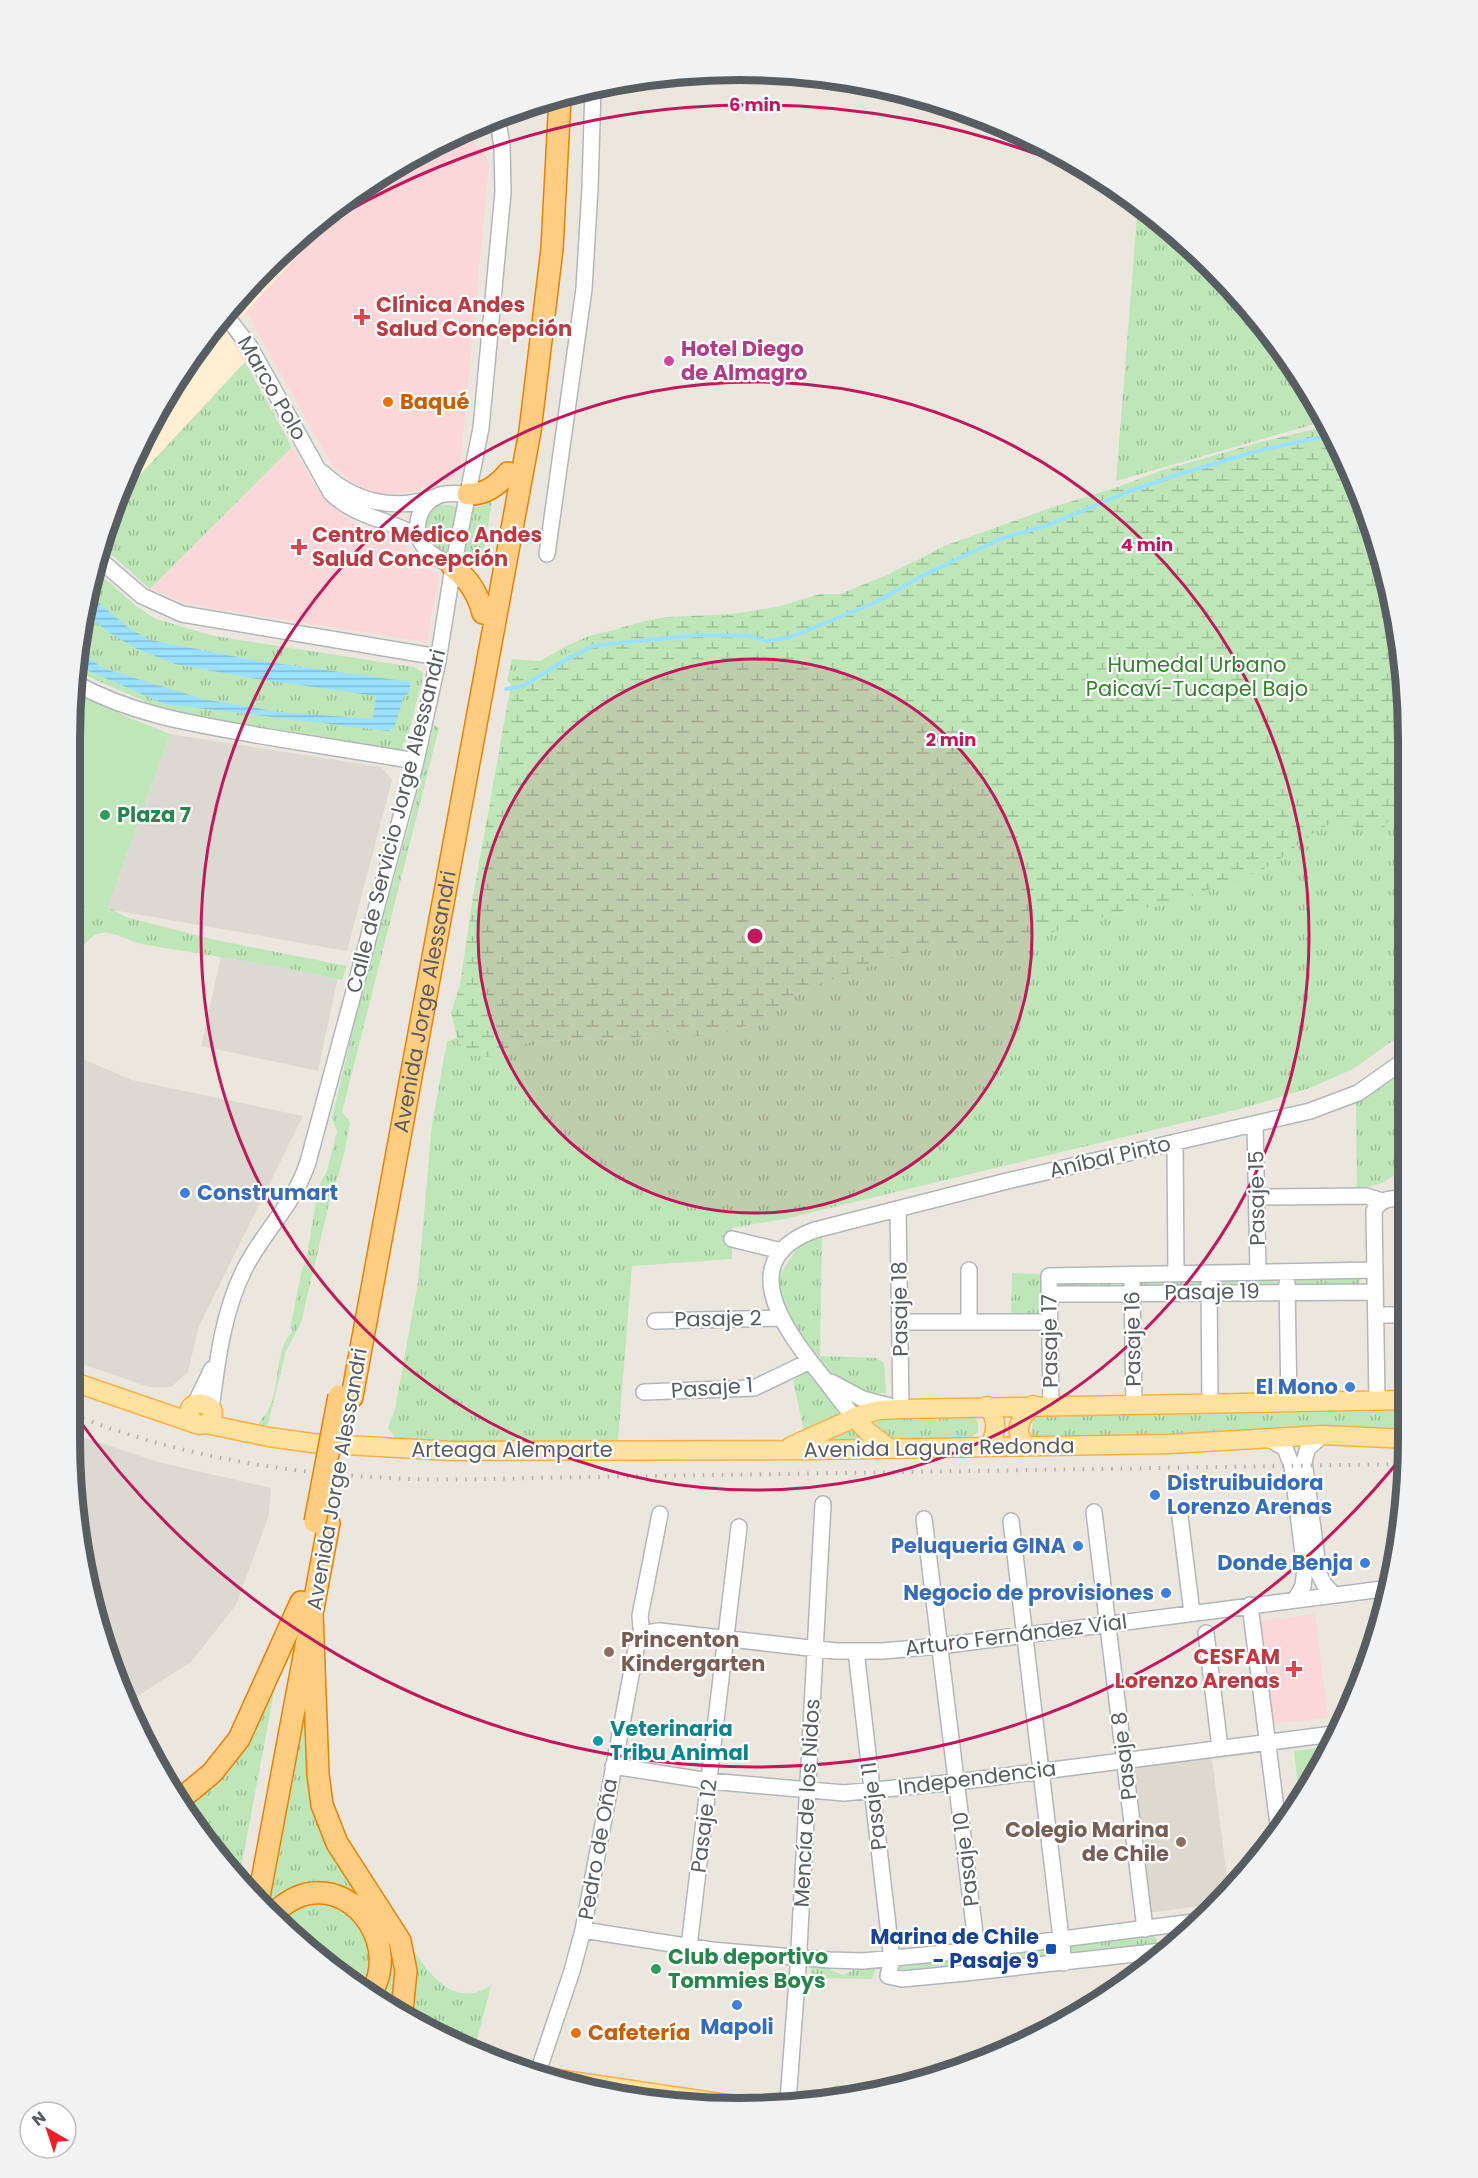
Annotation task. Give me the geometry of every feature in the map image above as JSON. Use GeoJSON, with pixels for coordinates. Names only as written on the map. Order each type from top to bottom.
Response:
{"type":"FeatureCollection","features":[{"type":"Feature","properties":{"kind":"highway","name":"Avenida Jorge Alessandri"},"geometry":{"type":"LineString","coordinates":[[260,1891],[322,1523],[530,431],[552,249],[560,104]]}},
{"type":"Feature","properties":{"kind":"highway","name":"Avenida Jorge Alessandri"},"geometry":{"type":"LineString","coordinates":[[346,1396],[520,400],[533,298],[542,196],[546,109]]}},
{"type":"Feature","properties":{"kind":"highway"},"geometry":{"type":"LineString","coordinates":[[460,494],[475,495],[488,490],[508,473]]}},
{"type":"Feature","properties":{"kind":"highway"},"geometry":{"type":"LineString","coordinates":[[445,562],[470,583],[476,592],[483,613]]}},
{"type":"Feature","properties":{"kind":"highway","name":"Avenida Jorge Alessandri"},"geometry":{"type":"LineString","coordinates":[[248,1880],[307,1608]]}},
{"type":"Feature","properties":{"kind":"highway"},"geometry":{"type":"LineString","coordinates":[[185,1795],[212,1773],[239,1739],[307,1608]]}},
{"type":"Feature","properties":{"kind":"highway"},"geometry":{"type":"LineString","coordinates":[[307,1608],[322,1805],[337,1843],[400,1941],[406,1971],[403,2006]]}},
{"type":"Feature","properties":{"kind":"highway"},"geometry":{"type":"LineString","coordinates":[[278,1910],[294,1898],[316,1893],[341,1898],[358,1909],[376,1934],[381,1953],[381,1971],[374,1988]]}},
{"type":"Feature","properties":{"kind":"main road","name":"Arteaga Alemparte"},"geometry":{"type":"LineString","coordinates":[[80,1384],[138,1404],[202,1413],[245,1432],[312,1443],[413,1450],[497,1452],[781,1450]]}},
{"type":"Feature","properties":{"kind":"main road","name":"Avenida Laguna Redonda"},"geometry":{"type":"LineString","coordinates":[[781,1450],[854,1417],[879,1410],[901,1408],[1398,1400]]}},
{"type":"Feature","properties":{"kind":"main road"},"geometry":{"type":"LineString","coordinates":[[1028,1446],[1019,1435],[1019,1425],[1024,1414],[1042,1405]]}},
{"type":"Feature","properties":{"kind":"main road"},"geometry":{"type":"LineString","coordinates":[[987,1406],[994,1416],[996,1426],[990,1446]]}},
{"type":"Feature","properties":{"kind":"main road"},"geometry":{"type":"LineString","coordinates":[[854,1417],[868,1432],[889,1448]]}},
{"type":"Feature","properties":{"kind":"main road","name":"Avenida Laguna Redonda"},"geometry":{"type":"LineString","coordinates":[[781,1450],[1170,1444],[1323,1435],[1398,1438]]}},
{"type":"Feature","properties":{"kind":"street"},"geometry":{"type":"LineString","coordinates":[[547,554],[584,289],[593,96]]}},
{"type":"Feature","properties":{"kind":"street","name":"Calle de Servicio Jorge Alessandri"},"geometry":{"type":"LineString","coordinates":[[202,1413],[231,1301],[246,1266],[294,1196],[304,1175],[416,761],[450,588],[445,562],[460,494],[474,468],[487,378],[503,192],[502,146],[499,125]]}},
{"type":"Feature","properties":{"kind":"street","name":"Marco Polo"},"geometry":{"type":"LineString","coordinates":[[230,321],[250,347],[326,486],[344,505],[358,513],[399,526],[420,538],[426,549],[445,562]]}},
{"type":"Feature","properties":{"kind":"street","name":"Marco Polo"},"geometry":{"type":"LineString","coordinates":[[316,466],[341,487],[368,500],[400,505],[460,494]]}},
{"type":"Feature","properties":{"kind":"street"},"geometry":{"type":"LineString","coordinates":[[420,538],[418,519],[424,507],[433,498]]}},
{"type":"Feature","properties":{"kind":"street"},"geometry":{"type":"LineString","coordinates":[[104,563],[142,596],[182,614],[438,657]]}},
{"type":"Feature","properties":{"kind":"street"},"geometry":{"type":"LineString","coordinates":[[82,686],[133,709],[175,721],[416,761]]}},
{"type":"Feature","properties":{"kind":"street","name":"Aníbal Pinto"},"geometry":{"type":"LineString","coordinates":[[782,1251],[801,1235],[1007,1181],[1310,1111],[1346,1098],[1374,1083],[1398,1065]]}},
{"type":"Feature","properties":{"kind":"street","name":"Pasaje 15"},"geometry":{"type":"LineString","coordinates":[[1255,1124],[1258,1272]]}},
{"type":"Feature","properties":{"kind":"street"},"geometry":{"type":"LineString","coordinates":[[1175,1142],[1176,1274]]}},
{"type":"Feature","properties":{"kind":"street"},"geometry":{"type":"LineString","coordinates":[[1257,1197],[1366,1196],[1382,1201],[1398,1199]]}},
{"type":"Feature","properties":{"kind":"street"},"geometry":{"type":"LineString","coordinates":[[1377,1401],[1374,1211],[1382,1201]]}},
{"type":"Feature","properties":{"kind":"street","name":"Pasaje 18"},"geometry":{"type":"LineString","coordinates":[[898,1210],[901,1408]]}},
{"type":"Feature","properties":{"kind":"street"},"geometry":{"type":"LineString","coordinates":[[732,1239],[782,1251],[774,1265],[772,1277],[774,1301],[780,1318],[794,1341],[854,1417]]}},
{"type":"Feature","properties":{"kind":"street"},"geometry":{"type":"LineString","coordinates":[[969,1270],[969,1322]]}},
{"type":"Feature","properties":{"kind":"street","name":"Pasaje 19"},"geometry":{"type":"LineString","coordinates":[[1049,1276],[1375,1270]]}},
{"type":"Feature","properties":{"kind":"street"},"geometry":{"type":"LineString","coordinates":[[1287,1272],[1289,1403]]}},
{"type":"Feature","properties":{"kind":"street"},"geometry":{"type":"LineString","coordinates":[[1210,1273],[1210,1403]]}},
{"type":"Feature","properties":{"kind":"street","name":"Pasaje 16"},"geometry":{"type":"LineString","coordinates":[[1132,1274],[1134,1404]]}},
{"type":"Feature","properties":{"kind":"street","name":"Pasaje 17"},"geometry":{"type":"LineString","coordinates":[[1042,1405],[1049,1322],[1049,1276]]}},
{"type":"Feature","properties":{"kind":"street","name":"Pasaje 19"},"geometry":{"type":"LineString","coordinates":[[1049,1294],[1375,1292]]}},
{"type":"Feature","properties":{"kind":"street"},"geometry":{"type":"LineString","coordinates":[[1376,1315],[1398,1315]]}},
{"type":"Feature","properties":{"kind":"street","name":"Pasaje 2"},"geometry":{"type":"LineString","coordinates":[[656,1321],[780,1318]]}},
{"type":"Feature","properties":{"kind":"street"},"geometry":{"type":"LineString","coordinates":[[900,1323],[1049,1322]]}},
{"type":"Feature","properties":{"kind":"street","name":"Pasaje 1"},"geometry":{"type":"LineString","coordinates":[[644,1392],[754,1388],[810,1361]]}},
{"type":"Feature","properties":{"kind":"street"},"geometry":{"type":"LineString","coordinates":[[821,1375],[863,1400],[901,1408]]}},
{"type":"Feature","properties":{"kind":"street"},"geometry":{"type":"LineString","coordinates":[[1323,1435],[1308,1448],[1304,1461],[1319,1574],[1334,1595]]}},
{"type":"Feature","properties":{"kind":"street"},"geometry":{"type":"LineString","coordinates":[[1267,1438],[1285,1448],[1292,1466],[1305,1569],[1303,1586],[1295,1600]]}},
{"type":"Feature","properties":{"kind":"street","name":"Mencía de los Nidos"},"geometry":{"type":"LineString","coordinates":[[788,2096],[809,1790],[823,1503]]}},
{"type":"Feature","properties":{"kind":"street","name":"Pasaje 8"},"geometry":{"type":"LineString","coordinates":[[1094,1512],[1145,1929]]}},
{"type":"Feature","properties":{"kind":"street","name":"Pedro de Oña"},"geometry":{"type":"LineString","coordinates":[[539,2068],[572,1971],[583,1930],[636,1649],[642,1638],[640,1616],[660,1514]]}},
{"type":"Feature","properties":{"kind":"street"},"geometry":{"type":"LineString","coordinates":[[1180,1517],[1192,1613]]}},
{"type":"Feature","properties":{"kind":"street","name":"Pasaje 10"},"geometry":{"type":"LineString","coordinates":[[924,1519],[976,1950]]}},
{"type":"Feature","properties":{"kind":"street"},"geometry":{"type":"LineString","coordinates":[[1011,1521],[1064,1963]]}},
{"type":"Feature","properties":{"kind":"street","name":"Pasaje 12"},"geometry":{"type":"LineString","coordinates":[[689,1947],[739,1527]]}},
{"type":"Feature","properties":{"kind":"street","name":"Arturo Fernández Vial"},"geometry":{"type":"LineString","coordinates":[[642,1638],[655,1631],[856,1651],[940,1646],[1381,1589]]}},
{"type":"Feature","properties":{"kind":"street"},"geometry":{"type":"LineString","coordinates":[[1250,1605],[1277,1819]]}},
{"type":"Feature","properties":{"kind":"street"},"geometry":{"type":"LineString","coordinates":[[1206,1633],[1220,1748]]}},
{"type":"Feature","properties":{"kind":"street","name":"Pasaje 11"},"geometry":{"type":"LineString","coordinates":[[856,1651],[892,1960]]}},
{"type":"Feature","properties":{"kind":"street","name":"Independencia"},"geometry":{"type":"LineString","coordinates":[[613,1766],[709,1780],[844,1793],[957,1782],[1328,1735]]}},
{"type":"Feature","properties":{"kind":"street"},"geometry":{"type":"LineString","coordinates":[[583,1930],[689,1947],[846,1961],[892,1960],[1185,1924]]}},
{"type":"Feature","properties":{"kind":"street"},"geometry":{"type":"LineString","coordinates":[[892,1960],[888,1976],[902,1978],[1152,1952]]}},
{"type":"Feature","properties":{"kind":"shaded area","name":"Clínica Andes Salud Concepción"},"geometry":{"type":"Polygon","coordinates":[[[469,138],[484,151],[489,165],[460,469],[454,477],[410,492],[388,494],[357,486],[333,467],[246,312],[324,227],[373,191],[409,168],[469,138]]]}},
{"type":"Feature","properties":{"kind":"shaded area"},"geometry":{"type":"Polygon","coordinates":[[[322,229],[227,333],[245,362],[131,484],[168,409],[216,338],[243,304],[273,273],[322,229]]]}},
{"type":"Feature","properties":{"kind":"shaded area","name":"Centro Médico Andes Salud Concepción"},"geometry":{"type":"Polygon","coordinates":[[[292,447],[320,493],[336,510],[355,523],[395,537],[439,576],[427,642],[212,608],[184,602],[151,589],[292,447]]]}},
{"type":"Feature","properties":{"kind":"shaded area"},"geometry":{"type":"Polygon","coordinates":[[[170,734],[381,767],[392,780],[347,951],[107,909],[170,734]]]}},
{"type":"Feature","properties":{"kind":"shaded area"},"geometry":{"type":"Polygon","coordinates":[[[222,952],[338,977],[318,1071],[201,1046],[222,952]]]}},
{"type":"Feature","properties":{"kind":"shaded area"},"geometry":{"type":"Polygon","coordinates":[[[80,1058],[132,1080],[303,1116],[199,1326],[188,1372],[171,1387],[149,1387],[80,1363],[80,1058]]]}},
{"type":"Feature","properties":{"kind":"shaded area"},"geometry":{"type":"Polygon","coordinates":[[[80,1436],[158,1462],[271,1488],[269,1515],[236,1605],[191,1662],[133,1699],[114,1651],[92,1568],[81,1482],[80,1436]]]}},
{"type":"Feature","properties":{"kind":"shaded area","name":"CESFAM Lorenzo Arenas"},"geometry":{"type":"Polygon","coordinates":[[[1315,1614],[1328,1718],[1273,1724],[1261,1621],[1315,1614]]]}},
{"type":"Feature","properties":{"kind":"shaded area","name":"Colegio Marina de Chile"},"geometry":{"type":"Polygon","coordinates":[[[1212,1759],[1228,1882],[1205,1905],[1148,1913],[1130,1768],[1212,1759]]]}},
{"type":"Feature","properties":{"kind":"green space"},"geometry":{"type":"Polygon","coordinates":[[[1137,214],[1174,243],[1235,304],[1287,373],[1317,423],[1116,481],[1137,214]]]}},
{"type":"Feature","properties":{"kind":"green space"},"geometry":{"type":"Polygon","coordinates":[[[245,362],[292,447],[150,589],[107,551],[131,484],[245,362]]]}},
{"type":"Feature","properties":{"kind":"green space","name":"Humedal Urbano Paicaví-Tucapel Bajo"},"geometry":{"type":"Polygon","coordinates":[[[1320,428],[1364,527],[1386,610],[1397,696],[1398,814],[1393,814],[1384,827],[1360,829],[1343,823],[1332,823],[1316,831],[1260,871],[1170,904],[1121,912],[1015,943],[997,946],[954,943],[927,946],[804,990],[751,1024],[729,1031],[708,1036],[653,1032],[634,1039],[597,1038],[530,1042],[491,1057],[476,1056],[463,1049],[457,1037],[451,1013],[460,985],[473,897],[512,679],[620,628],[645,621],[667,617],[732,614],[777,607],[820,594],[840,594],[899,570],[944,546],[1163,470],[1320,428]]]}},
{"type":"Feature","properties":{"kind":"green space"},"geometry":{"type":"Polygon","coordinates":[[[1347,484],[1364,527],[1386,610],[1397,696],[1398,1037],[1353,1069],[1310,1088],[1240,1109],[784,1219],[732,1228],[732,1259],[632,1266],[618,1440],[519,1445],[397,1440],[388,1428],[395,1409],[418,1282],[432,1124],[447,1042],[457,1037],[463,1049],[491,1057],[530,1042],[597,1038],[634,1039],[653,1032],[680,1034],[521,696],[507,680],[512,659],[540,661],[589,636],[665,618],[715,616],[775,620],[871,587],[894,571],[913,562],[1347,484]],[[1222,884],[994,942],[1015,943],[1121,912],[1170,904],[1222,884]],[[841,975],[700,1001],[788,1000],[804,990],[841,975]]]}},
{"type":"Feature","properties":{"kind":"green space"},"geometry":{"type":"Polygon","coordinates":[[[492,502],[482,561],[443,554],[432,549],[421,525],[433,508],[444,504],[474,508],[492,502]]]}},
{"type":"Feature","properties":{"kind":"green space"},"geometry":{"type":"Polygon","coordinates":[[[100,575],[136,606],[156,619],[214,636],[414,667],[423,673],[407,739],[402,745],[403,750],[355,745],[325,737],[148,709],[144,701],[83,674],[85,653],[100,575]]]}},
{"type":"Feature","properties":{"kind":"green space","name":"Plaza 7"},"geometry":{"type":"Polygon","coordinates":[[[81,693],[123,715],[170,734],[107,909],[80,897],[81,693]]]}},
{"type":"Feature","properties":{"kind":"green space"},"geometry":{"type":"Polygon","coordinates":[[[434,725],[439,728],[342,1112],[350,1122],[343,1157],[332,1191],[301,1323],[286,1351],[268,1424],[264,1428],[259,1426],[259,1422],[266,1414],[274,1395],[281,1354],[292,1331],[291,1325],[302,1269],[306,1262],[318,1188],[327,1171],[337,1131],[332,1118],[356,1016],[434,725]]]}},
{"type":"Feature","properties":{"kind":"green space"},"geometry":{"type":"Polygon","coordinates":[[[80,895],[126,917],[211,939],[347,966],[342,980],[136,943],[109,933],[97,934],[90,938],[80,953],[80,895]]]}},
{"type":"Feature","properties":{"kind":"green space"},"geometry":{"type":"Polygon","coordinates":[[[1397,1072],[1397,1174],[1382,1183],[1357,1190],[1356,1102],[1397,1072]]]}},
{"type":"Feature","properties":{"kind":"green space"},"geometry":{"type":"Polygon","coordinates":[[[822,1233],[820,1356],[877,1358],[884,1363],[886,1393],[854,1389],[806,1365],[775,1283],[802,1240],[822,1233]]]}},
{"type":"Feature","properties":{"kind":"green space"},"geometry":{"type":"Polygon","coordinates":[[[1012,1273],[1042,1274],[1043,1316],[1011,1319],[1012,1273]]]}},
{"type":"Feature","properties":{"kind":"green space"},"geometry":{"type":"Polygon","coordinates":[[[1360,1277],[1359,1287],[1051,1289],[1050,1279],[1360,1277]]]}},
{"type":"Feature","properties":{"kind":"green space"},"geometry":{"type":"Polygon","coordinates":[[[808,1370],[842,1413],[874,1444],[807,1445],[793,1380],[808,1370]]]}},
{"type":"Feature","properties":{"kind":"green space"},"geometry":{"type":"Polygon","coordinates":[[[1398,1407],[1398,1433],[1260,1431],[1031,1440],[1033,1416],[1398,1407]]]}},
{"type":"Feature","properties":{"kind":"green space"},"geometry":{"type":"Polygon","coordinates":[[[974,1417],[978,1423],[978,1432],[967,1441],[880,1440],[866,1424],[877,1418],[974,1417]]]}},
{"type":"Feature","properties":{"kind":"green space"},"geometry":{"type":"Polygon","coordinates":[[[277,1676],[241,1871],[187,1798],[277,1676]]]}},
{"type":"Feature","properties":{"kind":"green space"},"geometry":{"type":"Polygon","coordinates":[[[308,1684],[311,1780],[396,1944],[397,2002],[379,1991],[383,1984],[352,1897],[274,1906],[266,1898],[308,1684]]]}},
{"type":"Feature","properties":{"kind":"green space"},"geometry":{"type":"Polygon","coordinates":[[[1321,1748],[1298,1788],[1294,1751],[1321,1748]]]}},
{"type":"Feature","properties":{"kind":"green space"},"geometry":{"type":"Polygon","coordinates":[[[312,1900],[347,1908],[373,1945],[368,1983],[304,1935],[283,1914],[312,1900]]]}},
{"type":"Feature","properties":{"kind":"green space"},"geometry":{"type":"Polygon","coordinates":[[[1151,1933],[1157,1940],[1158,1946],[896,1975],[897,1965],[1151,1933]]]}},
{"type":"Feature","properties":{"kind":"green space"},"geometry":{"type":"Polygon","coordinates":[[[408,1942],[434,1977],[452,1990],[473,1993],[491,1986],[476,2043],[409,2010],[408,1942]]]}},
{"type":"Feature","properties":{"kind":"green space"},"geometry":{"type":"Polygon","coordinates":[[[811,1967],[826,1968],[843,1975],[856,1969],[876,1967],[872,1979],[810,1978],[811,1967]]]}},
{"type":"Feature","properties":{"kind":"green space"},"geometry":{"type":"Polygon","coordinates":[[[837,2085],[872,2085],[825,2093],[812,2094],[837,2085]]]}},
{"type":"Feature","properties":{"kind":"water"},"geometry":{"type":"Polygon","coordinates":[[[95,599],[130,629],[150,640],[253,660],[411,682],[409,693],[404,696],[394,728],[388,731],[165,704],[89,671],[84,667],[85,654],[102,668],[203,699],[279,712],[373,719],[376,696],[251,678],[175,664],[137,649],[108,632],[91,617],[95,599]]]}},
{"type":"Feature","properties":{"kind":"waterway"},"geometry":{"type":"LineString","coordinates":[[506,689],[523,686],[593,646],[696,635],[748,636],[767,641],[791,637],[876,602],[922,576],[1000,539],[1051,524],[1130,491],[1183,473],[1265,449],[1325,437]]}},
{"type":"Feature","properties":{"kind":"railway"},"geometry":{"type":"LineString","coordinates":[[80,1417],[151,1441],[229,1460],[309,1472],[408,1479],[1397,1464]]}},
{"type":"Feature","properties":{"kind":"place","name":"Clínica Andes Salud Concepción"},"geometry":{"type":"Point","coordinates":[362,317]}},
{"type":"Feature","properties":{"kind":"place","name":"Hotel Diego de Almagro"},"geometry":{"type":"Point","coordinates":[669,361]}},
{"type":"Feature","properties":{"kind":"place","name":"Baqué"},"geometry":{"type":"Point","coordinates":[388,402]}},
{"type":"Feature","properties":{"kind":"place","name":"Centro Médico Andes Salud Concepción"},"geometry":{"type":"Point","coordinates":[299,547]}},
{"type":"Feature","properties":{"kind":"place","name":"Plaza 7"},"geometry":{"type":"Point","coordinates":[105,815]}},
{"type":"Feature","properties":{"kind":"place","name":"Construmart"},"geometry":{"type":"Point","coordinates":[185,1193]}},
{"type":"Feature","properties":{"kind":"place","name":"El Mono"},"geometry":{"type":"Point","coordinates":[1350,1387]}},
{"type":"Feature","properties":{"kind":"place","name":"Distruibuidora Lorenzo Arenas"},"geometry":{"type":"Point","coordinates":[1155,1495]}},
{"type":"Feature","properties":{"kind":"place","name":"Peluqueria GINA"},"geometry":{"type":"Point","coordinates":[1078,1546]}},
{"type":"Feature","properties":{"kind":"place","name":"Donde Benja"},"geometry":{"type":"Point","coordinates":[1365,1563]}},
{"type":"Feature","properties":{"kind":"place","name":"Negocio de provisiones"},"geometry":{"type":"Point","coordinates":[1166,1593]}},
{"type":"Feature","properties":{"kind":"place","name":"Princenton Kindergarten"},"geometry":{"type":"Point","coordinates":[609,1652]}},
{"type":"Feature","properties":{"kind":"place","name":"CESFAM Lorenzo Arenas"},"geometry":{"type":"Point","coordinates":[1294,1669]}},
{"type":"Feature","properties":{"kind":"place","name":"Veterinaria Tribu Animal"},"geometry":{"type":"Point","coordinates":[598,1741]}},
{"type":"Feature","properties":{"kind":"place","name":"Colegio Marina de Chile"},"geometry":{"type":"Point","coordinates":[1181,1842]}},
{"type":"Feature","properties":{"kind":"place","name":"Marina de Chile - Pasaje 9"},"geometry":{"type":"Point","coordinates":[1051,1949]}},
{"type":"Feature","properties":{"kind":"place","name":"Club deportivo Tommies Boys"},"geometry":{"type":"Point","coordinates":[656,1969]}},
{"type":"Feature","properties":{"kind":"place","name":"Mapoli"},"geometry":{"type":"Point","coordinates":[737,2005]}},
{"type":"Feature","properties":{"kind":"place","name":"Cafetería"},"geometry":{"type":"Point","coordinates":[576,2033]}}]}
